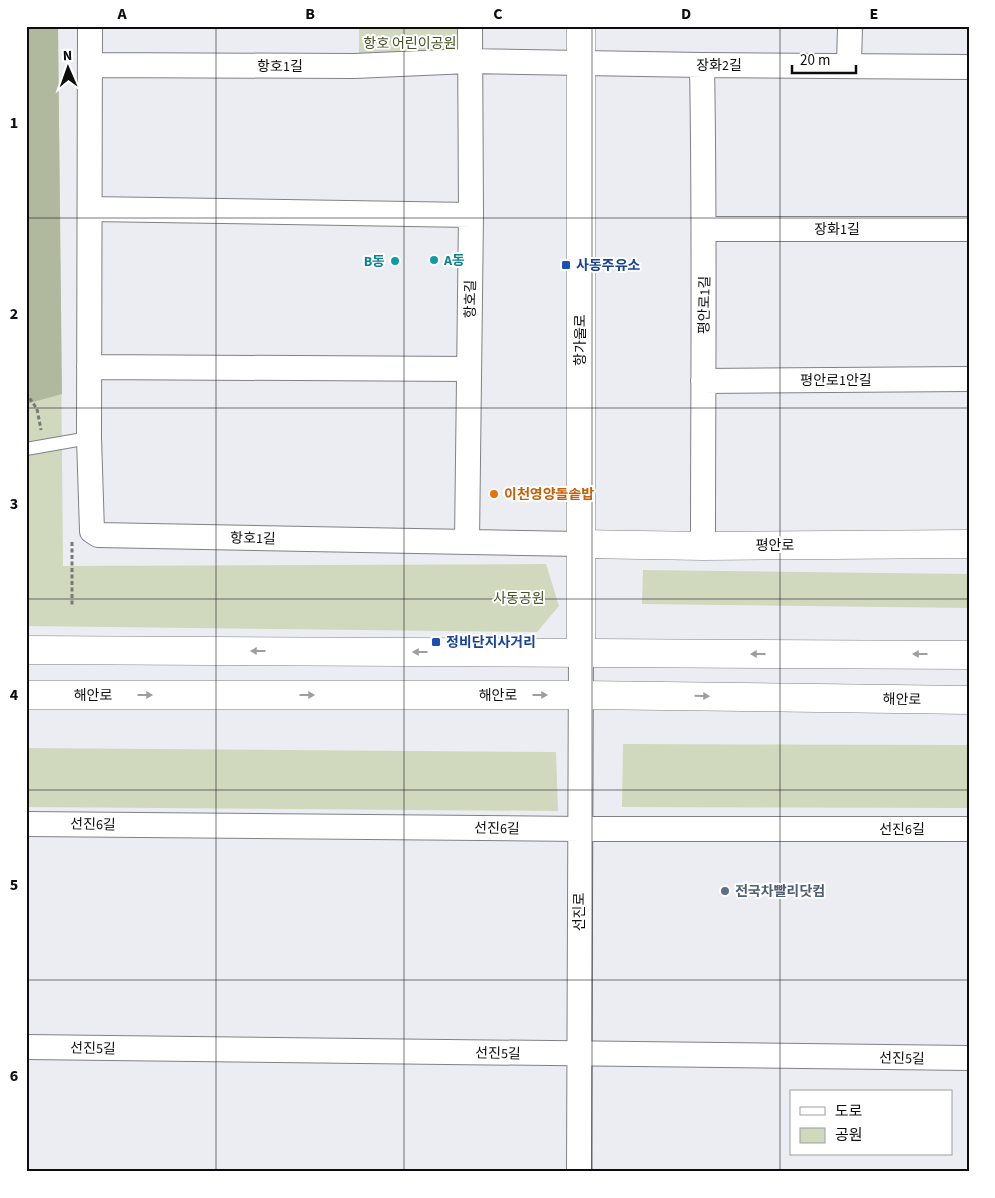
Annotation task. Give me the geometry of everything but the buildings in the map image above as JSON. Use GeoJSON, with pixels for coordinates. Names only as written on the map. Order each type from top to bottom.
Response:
{"type":"FeatureCollection","features":[{"type":"Feature","properties":{"kind":"main road","name":"항가울로"},"geometry":{"type":"LineString","coordinates":[[581,26],[581,653]]}},
{"type":"Feature","properties":{"kind":"main road","name":"평안로"},"geometry":{"type":"LineString","coordinates":[[580,544],[703,546],[969,544]]}},
{"type":"Feature","properties":{"kind":"main road"},"geometry":{"type":"LineString","coordinates":[[26,650],[969,654]]}},
{"type":"Feature","properties":{"kind":"main road","name":"해안로"},"geometry":{"type":"LineString","coordinates":[[26,695],[582,695],[969,700]]}},
{"type":"Feature","properties":{"kind":"street"},"geometry":{"type":"LineString","coordinates":[[90,26],[89,438],[92,531]]}},
{"type":"Feature","properties":{"kind":"street","name":"항호길"},"geometry":{"type":"LineString","coordinates":[[467,542],[471,214],[470,26]]}},
{"type":"Feature","properties":{"kind":"street"},"geometry":{"type":"LineString","coordinates":[[849,65],[850,26]]}},
{"type":"Feature","properties":{"kind":"street","name":"항호1길"},"geometry":{"type":"LineString","coordinates":[[90,65],[354,66],[469,61]]}},
{"type":"Feature","properties":{"kind":"street","name":"장화2길"},"geometry":{"type":"LineString","coordinates":[[469,61],[702,65],[969,66]]}},
{"type":"Feature","properties":{"kind":"street","name":"평안로1길"},"geometry":{"type":"LineString","coordinates":[[702,65],[705,229],[702,381],[703,546]]}},
{"type":"Feature","properties":{"kind":"street"},"geometry":{"type":"LineString","coordinates":[[90,209],[471,214]]}},
{"type":"Feature","properties":{"kind":"street","name":"장화1길"},"geometry":{"type":"LineString","coordinates":[[705,229],[969,229]]}},
{"type":"Feature","properties":{"kind":"street"},"geometry":{"type":"LineString","coordinates":[[89,366],[469,368]]}},
{"type":"Feature","properties":{"kind":"street","name":"평안로1안길"},"geometry":{"type":"LineString","coordinates":[[702,381],[969,379]]}},
{"type":"Feature","properties":{"kind":"street","name":"항호1길"},"geometry":{"type":"LineString","coordinates":[[92,531],[98,535],[580,544]]}},
{"type":"Feature","properties":{"kind":"street","name":"선진로"},"geometry":{"type":"LineString","coordinates":[[579,1172],[581,653]]}},
{"type":"Feature","properties":{"kind":"street","name":"선진6길"},"geometry":{"type":"LineString","coordinates":[[26,824],[580,829],[969,829]]}},
{"type":"Feature","properties":{"kind":"street","name":"선진5길"},"geometry":{"type":"LineString","coordinates":[[26,1047],[969,1058]]}},
{"type":"Feature","properties":{"kind":"lane"},"geometry":{"type":"LineString","coordinates":[[26,449],[89,438]]}},
{"type":"Feature","properties":{"kind":"path"},"geometry":{"type":"LineString","coordinates":[[26,393],[37,408],[44,445]]}},
{"type":"Feature","properties":{"kind":"path"},"geometry":{"type":"LineString","coordinates":[[72,607],[72,541],[92,531]]}},
{"type":"Feature","properties":{"kind":"green space","name":"사동공원"},"geometry":{"type":"Polygon","coordinates":[[[26,26],[58,26],[63,566],[546,564],[559,606],[537,632],[26,626],[26,26]]]}},
{"type":"Feature","properties":{"kind":"green space"},"geometry":{"type":"Polygon","coordinates":[[[26,26],[58,26],[62,394],[26,404],[26,26]]]}},
{"type":"Feature","properties":{"kind":"green space","name":"항호 어린이공원"},"geometry":{"type":"Polygon","coordinates":[[[359,26],[461,26],[461,60],[359,60],[359,26]]]}},
{"type":"Feature","properties":{"kind":"green space"},"geometry":{"type":"Polygon","coordinates":[[[643,570],[969,574],[969,608],[642,604],[643,570]]]}},
{"type":"Feature","properties":{"kind":"green space"},"geometry":{"type":"Polygon","coordinates":[[[623,744],[969,745],[969,808],[622,807],[623,744]]]}},
{"type":"Feature","properties":{"kind":"green space"},"geometry":{"type":"Polygon","coordinates":[[[26,748],[556,752],[558,811],[26,807],[26,748]]]}},
{"type":"Feature","properties":{"kind":"place","name":"A동"},"geometry":{"type":"Point","coordinates":[434,260]}},
{"type":"Feature","properties":{"kind":"place","name":"B동"},"geometry":{"type":"Point","coordinates":[395,261]}},
{"type":"Feature","properties":{"kind":"place","name":"사동주유소"},"geometry":{"type":"Point","coordinates":[566,265]}},
{"type":"Feature","properties":{"kind":"place","name":"이천영양돌솥밥"},"geometry":{"type":"Point","coordinates":[494,494]}},
{"type":"Feature","properties":{"kind":"place","name":"정비단지사거리"},"geometry":{"type":"Point","coordinates":[436,642]}},
{"type":"Feature","properties":{"kind":"place","name":"전국차빨리닷컴"},"geometry":{"type":"Point","coordinates":[725,891]}}]}
